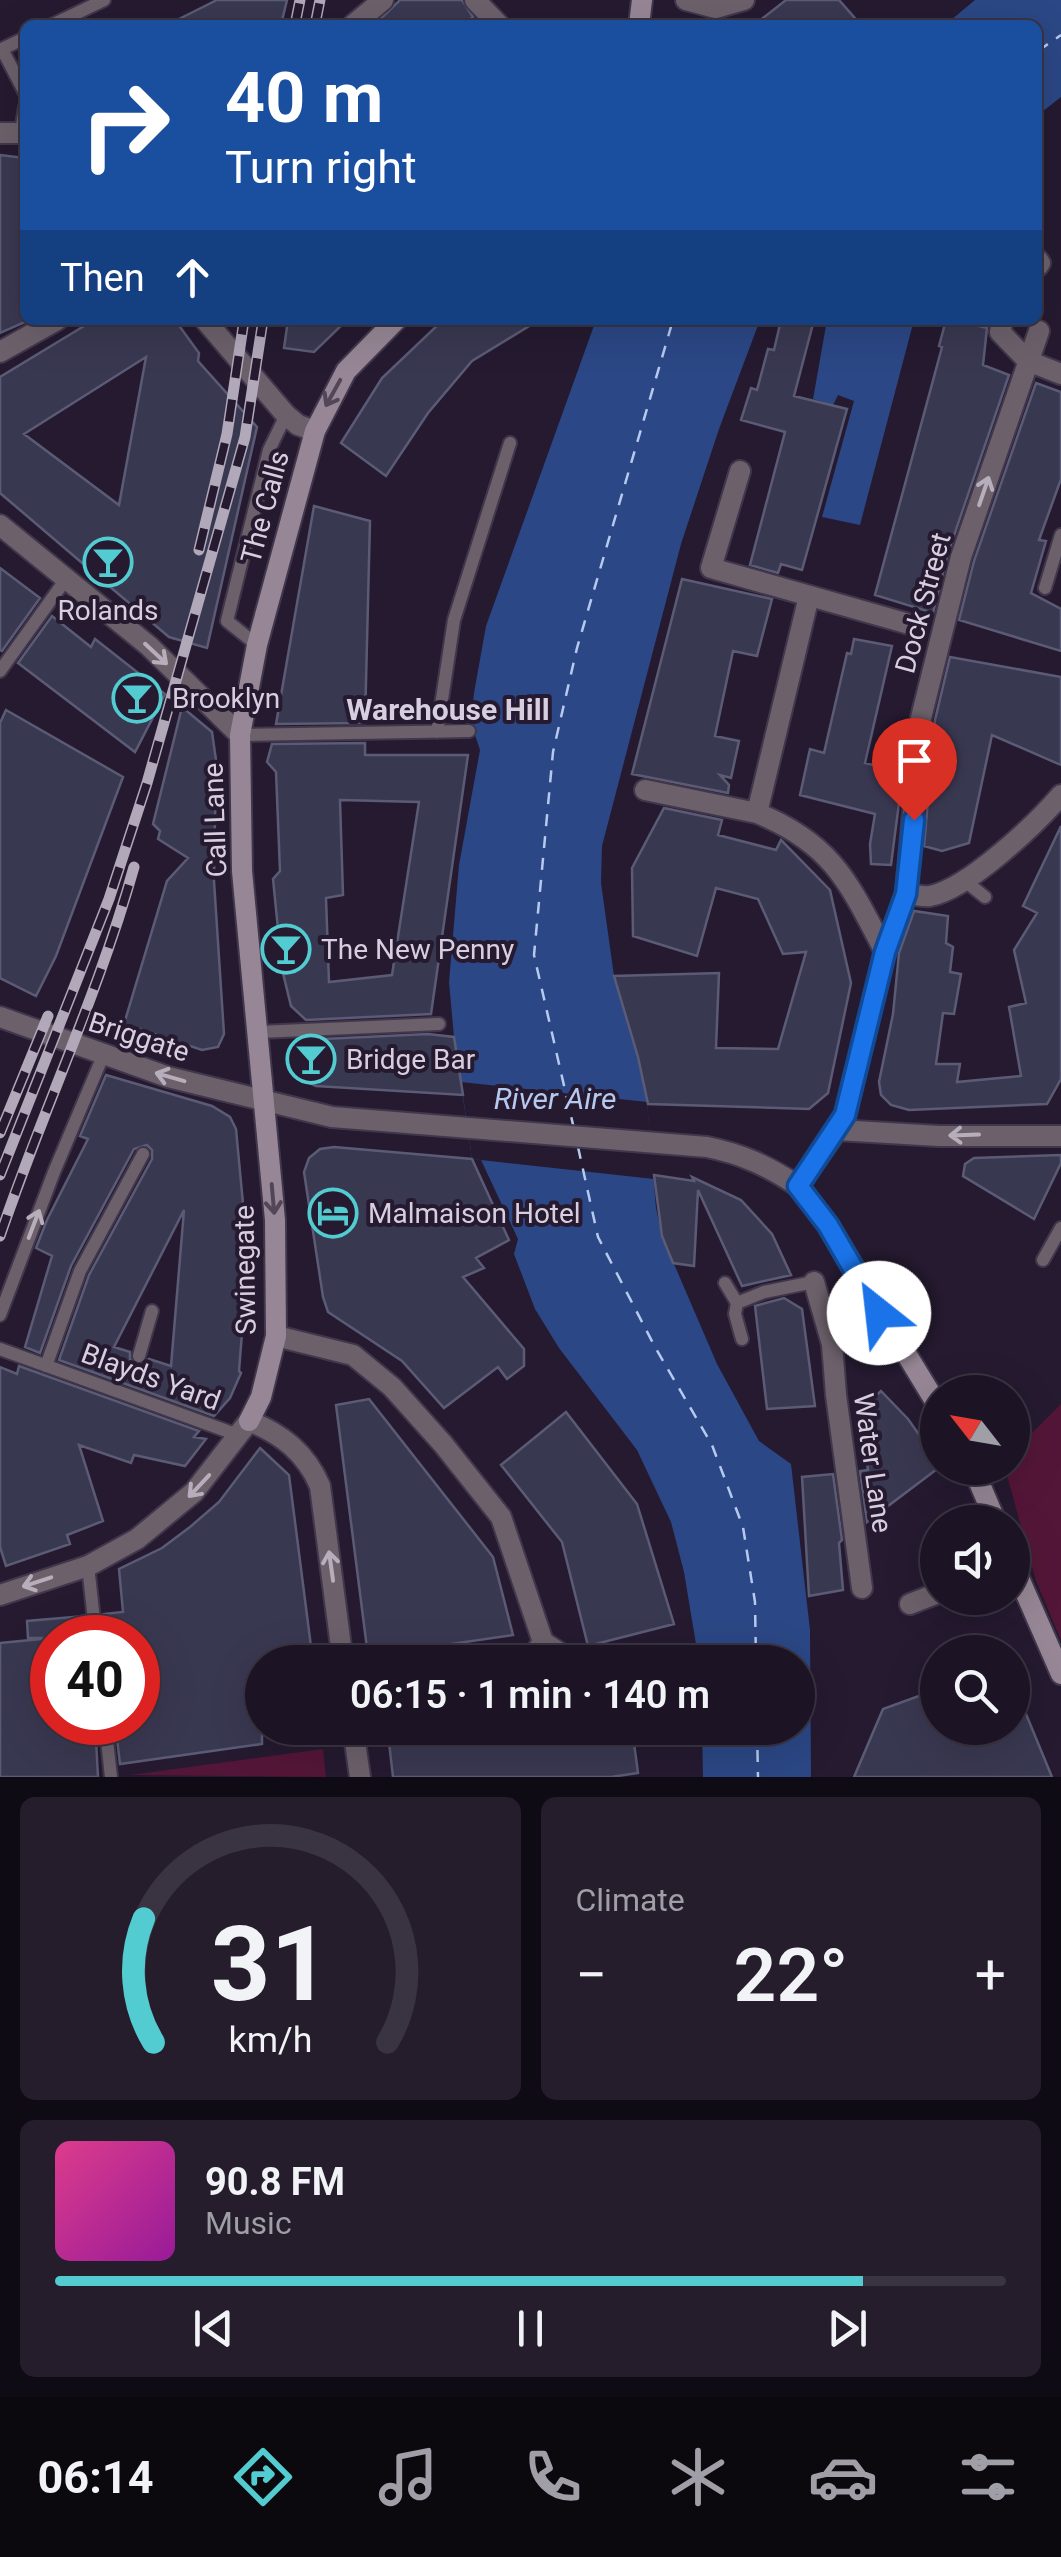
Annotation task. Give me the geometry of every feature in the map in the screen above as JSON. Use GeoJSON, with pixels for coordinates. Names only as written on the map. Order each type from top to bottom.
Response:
{"type":"FeatureCollection","features":[{"type":"Feature","properties":{"kind":"street"},"geometry":{"type":"LineString","coordinates":[[359,20],[383,0]]}},
{"type":"Feature","properties":{"kind":"street"},"geometry":{"type":"LineString","coordinates":[[476,0],[494,20]]}},
{"type":"Feature","properties":{"kind":"street"},"geometry":{"type":"LineString","coordinates":[[686,0],[716,8],[744,0]]}},
{"type":"Feature","properties":{"kind":"street"},"geometry":{"type":"LineString","coordinates":[[0,352],[47,325]]}},
{"type":"Feature","properties":{"kind":"street","name":"The Calls"},"geometry":{"type":"LineString","coordinates":[[240,735],[257,644],[315,430],[346,371],[391,325]]}},
{"type":"Feature","properties":{"kind":"street"},"geometry":{"type":"LineString","coordinates":[[1001,325],[1000,332],[1028,361],[1061,374]]}},
{"type":"Feature","properties":{"kind":"street"},"geometry":{"type":"LineString","coordinates":[[221,330],[286,415],[298,425],[315,430]]}},
{"type":"Feature","properties":{"kind":"street","name":"Dock Street"},"geometry":{"type":"LineString","coordinates":[[837,1130],[845,1115],[885,952],[906,894],[921,718],[961,556],[1039,331]]}},
{"type":"Feature","properties":{"kind":"street"},"geometry":{"type":"LineString","coordinates":[[740,471],[712,568],[909,624]]}},
{"type":"Feature","properties":{"kind":"street","name":"Call Lane"},"geometry":{"type":"LineString","coordinates":[[0,525],[148,646],[240,735],[242,872],[264,1102]]}},
{"type":"Feature","properties":{"kind":"street"},"geometry":{"type":"LineString","coordinates":[[756,813],[809,596]]}},
{"type":"Feature","properties":{"kind":"street"},"geometry":{"type":"LineString","coordinates":[[645,790],[756,813],[822,849],[853,890],[885,952]]}},
{"type":"Feature","properties":{"kind":"street"},"geometry":{"type":"LineString","coordinates":[[906,894],[930,896],[965,882],[1043,816],[1061,795]]}},
{"type":"Feature","properties":{"kind":"street","name":"Briggate"},"geometry":{"type":"LineString","coordinates":[[0,1018],[103,1056],[264,1102],[332,1117],[670,1142],[740,1153],[798,1186]]}},
{"type":"Feature","properties":{"kind":"street","name":"Swinegate"},"geometry":{"type":"LineString","coordinates":[[0,1595],[88,1566],[169,1516],[217,1466],[261,1397],[276,1336],[275,1220],[264,1102]]}},
{"type":"Feature","properties":{"kind":"street"},"geometry":{"type":"LineString","coordinates":[[920,1378],[828,1225],[798,1186],[837,1130],[939,1136],[1061,1136]]}},
{"type":"Feature","properties":{"kind":"street","name":"Water Lane"},"geometry":{"type":"LineString","coordinates":[[814,1282],[832,1344],[862,1588]]}},
{"type":"Feature","properties":{"kind":"street"},"geometry":{"type":"LineString","coordinates":[[832,1344],[851,1325],[879,1313]]}},
{"type":"Feature","properties":{"kind":"street"},"geometry":{"type":"LineString","coordinates":[[276,1336],[353,1355],[392,1387],[443,1444],[500,1517],[543,1642],[548,1645]]}},
{"type":"Feature","properties":{"kind":"street"},"geometry":{"type":"LineString","coordinates":[[243,1428],[297,1449],[311,1464],[320,1486],[341,1645]]}},
{"type":"Feature","properties":{"kind":"street"},"geometry":{"type":"LineString","coordinates":[[910,1604],[920,1600]]}},
{"type":"Feature","properties":{"kind":"street"},"geometry":{"type":"LineString","coordinates":[[1030,1603],[1061,1674]]}},
{"type":"Feature","properties":{"kind":"street"},"geometry":{"type":"LineString","coordinates":[[355,1745],[360,1777]]}},
{"type":"Feature","properties":{"kind":"lane"},"geometry":{"type":"LineString","coordinates":[[62,20],[104,0]]}},
{"type":"Feature","properties":{"kind":"lane"},"geometry":{"type":"LineString","coordinates":[[20,40],[2,49],[20,83]]}},
{"type":"Feature","properties":{"kind":"lane"},"geometry":{"type":"LineString","coordinates":[[257,644],[227,621],[269,450],[286,415]]}},
{"type":"Feature","properties":{"kind":"lane"},"geometry":{"type":"LineString","coordinates":[[438,732],[454,620],[510,443]]}},
{"type":"Feature","properties":{"kind":"lane"},"geometry":{"type":"LineString","coordinates":[[1045,588],[1061,535]]}},
{"type":"Feature","properties":{"kind":"lane"},"geometry":{"type":"LineString","coordinates":[[0,671],[66,579]]}},
{"type":"Feature","properties":{"kind":"lane"},"geometry":{"type":"LineString","coordinates":[[240,735],[469,731]]}},
{"type":"Feature","properties":{"kind":"lane"},"geometry":{"type":"LineString","coordinates":[[965,882],[985,898]]}},
{"type":"Feature","properties":{"kind":"lane"},"geometry":{"type":"LineString","coordinates":[[259,1032],[440,1024]]}},
{"type":"Feature","properties":{"kind":"lane"},"geometry":{"type":"LineString","coordinates":[[0,1316],[103,1056]]}},
{"type":"Feature","properties":{"kind":"lane"},"geometry":{"type":"LineString","coordinates":[[46,1366],[80,1271],[143,1154]]}},
{"type":"Feature","properties":{"kind":"lane"},"geometry":{"type":"LineString","coordinates":[[1044,1260],[1061,1228]]}},
{"type":"Feature","properties":{"kind":"lane"},"geometry":{"type":"LineString","coordinates":[[737,1303],[764,1292],[814,1282]]}},
{"type":"Feature","properties":{"kind":"lane"},"geometry":{"type":"LineString","coordinates":[[725,1284],[737,1303],[735,1314],[742,1339]]}},
{"type":"Feature","properties":{"kind":"lane"},"geometry":{"type":"LineString","coordinates":[[138,1356],[152,1311]]}},
{"type":"Feature","properties":{"kind":"lane","name":"Blayds Yard"},"geometry":{"type":"LineString","coordinates":[[0,1349],[243,1428]]}},
{"type":"Feature","properties":{"kind":"lane"},"geometry":{"type":"LineString","coordinates":[[88,1566],[93,1615]]}},
{"type":"Feature","properties":{"kind":"lane"},"geometry":{"type":"LineString","coordinates":[[107,1745],[110,1777]]}},
{"type":"Feature","properties":{"kind":"shaded area"},"geometry":{"type":"Polygon","coordinates":[[[1061,1404],[1061,1640],[1030,1559],[1030,1505],[1015,1505],[1010,1485],[1030,1485],[1030,1435],[1061,1404]]]}},
{"type":"Feature","properties":{"kind":"shaded area"},"geometry":{"type":"Polygon","coordinates":[[[323,1749],[326,1777],[130,1775],[323,1749]]]}},
{"type":"Feature","properties":{"kind":"water"},"geometry":{"type":"Polygon","coordinates":[[[975,0],[1061,0],[1061,97],[1042,112],[1042,20],[951,20],[975,0]]]}},
{"type":"Feature","properties":{"kind":"water","name":"River Aire"},"geometry":{"type":"Polygon","coordinates":[[[594,325],[758,325],[681,544],[602,846],[601,883],[614,976],[647,1102],[662,1236],[717,1364],[759,1441],[791,1464],[810,1645],[696,1645],[671,1522],[637,1450],[559,1348],[535,1309],[514,1254],[518,1239],[481,1160],[472,1159],[449,982],[459,865],[480,750],[471,723],[486,626],[594,325]]]}},
{"type":"Feature","properties":{"kind":"water"},"geometry":{"type":"Polygon","coordinates":[[[826,325],[913,325],[860,525],[822,517],[854,401],[838,395],[833,405],[813,399],[826,325]]]}},
{"type":"Feature","properties":{"kind":"water","name":"River Aire"},"geometry":{"type":"Polygon","coordinates":[[[702,1745],[811,1745],[811,1777],[703,1777],[702,1745]]]}},
{"type":"Feature","properties":{"kind":"pier"},"geometry":{"type":"Polygon","coordinates":[[[461,1082],[647,1102],[654,1179],[472,1159],[461,1082]]]}},
{"type":"Feature","properties":{"kind":"building"},"geometry":{"type":"Polygon","coordinates":[[[217,0],[287,0],[282,20],[177,20],[217,0]]]}},
{"type":"Feature","properties":{"kind":"building"},"geometry":{"type":"Polygon","coordinates":[[[400,0],[462,0],[473,17],[469,20],[379,20],[400,0]]]}},
{"type":"Feature","properties":{"kind":"building"},"geometry":{"type":"Polygon","coordinates":[[[786,0],[839,0],[857,20],[760,20],[786,0]]]}},
{"type":"Feature","properties":{"kind":"building"},"geometry":{"type":"Polygon","coordinates":[[[0,155],[20,157],[20,324],[0,333],[0,155]]]}},
{"type":"Feature","properties":{"kind":"building"},"geometry":{"type":"Polygon","coordinates":[[[86,325],[179,325],[199,353],[198,361],[257,427],[207,648],[169,637],[0,493],[0,377],[86,325]],[[146,357],[24,434],[119,505],[146,357]]]}},
{"type":"Feature","properties":{"kind":"building"},"geometry":{"type":"Polygon","coordinates":[[[287,325],[342,325],[314,352],[284,348],[287,325]]]}},
{"type":"Feature","properties":{"kind":"building"},"geometry":{"type":"Polygon","coordinates":[[[438,325],[531,325],[472,361],[428,413],[386,476],[341,443],[382,378],[438,325]]]}},
{"type":"Feature","properties":{"kind":"building"},"geometry":{"type":"Polygon","coordinates":[[[780,325],[813,325],[794,396],[847,409],[802,570],[781,564],[778,573],[750,565],[785,432],[741,420],[751,388],[757,390],[768,349],[774,350],[780,325]]]}},
{"type":"Feature","properties":{"kind":"building"},"geometry":{"type":"Polygon","coordinates":[[[945,325],[987,328],[983,365],[1009,375],[948,553],[933,613],[875,595],[942,347],[939,346],[945,325]]]}},
{"type":"Feature","properties":{"kind":"building"},"geometry":{"type":"Polygon","coordinates":[[[1036,383],[1061,392],[1061,479],[1039,540],[1046,541],[1031,593],[1061,609],[1061,651],[959,620],[974,561],[1036,383]]]}},
{"type":"Feature","properties":{"kind":"building"},"geometry":{"type":"Polygon","coordinates":[[[314,506],[370,521],[365,723],[276,724],[314,506]]]}},
{"type":"Feature","properties":{"kind":"building"},"geometry":{"type":"Polygon","coordinates":[[[0,568],[40,598],[2,651],[0,650],[0,568]]]}},
{"type":"Feature","properties":{"kind":"building"},"geometry":{"type":"Polygon","coordinates":[[[682,579],[772,599],[757,656],[733,651],[715,736],[739,741],[731,778],[720,775],[729,785],[728,793],[632,774],[682,579]]]}},
{"type":"Feature","properties":{"kind":"building"},"geometry":{"type":"Polygon","coordinates":[[[52,616],[91,647],[95,639],[165,694],[135,752],[18,663],[52,616]]]}},
{"type":"Feature","properties":{"kind":"building"},"geometry":{"type":"Polygon","coordinates":[[[854,639],[892,646],[865,763],[903,772],[891,865],[871,864],[875,814],[800,795],[810,749],[824,753],[847,653],[851,654],[854,639]]]}},
{"type":"Feature","properties":{"kind":"building"},"geometry":{"type":"Polygon","coordinates":[[[950,657],[1061,677],[1061,765],[992,735],[969,843],[942,851],[924,846],[935,720],[950,657]]]}},
{"type":"Feature","properties":{"kind":"building"},"geometry":{"type":"Polygon","coordinates":[[[182,707],[212,732],[216,760],[214,881],[224,1034],[218,1047],[202,1050],[124,1024],[167,881],[188,858],[158,839],[160,831],[153,824],[182,707]]]}},
{"type":"Feature","properties":{"kind":"building"},"geometry":{"type":"Polygon","coordinates":[[[6,710],[123,777],[56,956],[36,996],[0,978],[0,723],[6,710]]]}},
{"type":"Feature","properties":{"kind":"building"},"geometry":{"type":"Polygon","coordinates":[[[365,743],[365,755],[468,755],[431,1014],[306,1020],[291,1006],[282,969],[273,879],[280,871],[276,772],[267,762],[272,744],[365,743]],[[340,800],[343,895],[326,898],[329,982],[392,975],[419,802],[340,800]]]}},
{"type":"Feature","properties":{"kind":"building"},"geometry":{"type":"Polygon","coordinates":[[[664,808],[722,820],[718,835],[776,850],[781,840],[830,890],[851,983],[828,1093],[809,1109],[648,1104],[614,976],[719,973],[716,1048],[778,1049],[806,952],[783,954],[758,899],[716,888],[697,956],[633,936],[632,868],[664,808]]]}},
{"type":"Feature","properties":{"kind":"building"},"geometry":{"type":"Polygon","coordinates":[[[1061,826],[1061,1079],[1047,1104],[909,1110],[891,1105],[881,1095],[879,1082],[893,1014],[899,953],[914,911],[948,916],[946,943],[953,947],[950,972],[961,974],[954,1014],[943,1013],[936,1064],[960,1064],[957,1082],[1021,1076],[1009,1007],[1026,1003],[1014,950],[1037,913],[1023,906],[1061,826]]]}},
{"type":"Feature","properties":{"kind":"building"},"geometry":{"type":"Polygon","coordinates":[[[428,1034],[454,1037],[463,1095],[316,1086],[299,1078],[292,1067],[292,1050],[302,1040],[428,1034]]]}},
{"type":"Feature","properties":{"kind":"building"},"geometry":{"type":"Polygon","coordinates":[[[106,1075],[212,1106],[230,1117],[236,1129],[248,1257],[241,1373],[230,1398],[214,1416],[59,1360],[89,1275],[152,1159],[152,1150],[147,1145],[134,1149],[71,1266],[40,1353],[25,1347],[52,1256],[36,1248],[88,1139],[80,1136],[106,1075]],[[184,1210],[114,1347],[130,1352],[135,1365],[149,1359],[171,1366],[184,1210]]]}},
{"type":"Feature","properties":{"kind":"building"},"geometry":{"type":"Polygon","coordinates":[[[320,1149],[472,1159],[509,1240],[476,1258],[484,1268],[463,1277],[524,1349],[524,1366],[507,1379],[498,1367],[444,1408],[402,1361],[328,1312],[304,1172],[309,1158],[320,1149]]]}},
{"type":"Feature","properties":{"kind":"building"},"geometry":{"type":"Polygon","coordinates":[[[1061,1155],[1061,1163],[1034,1219],[963,1176],[965,1164],[974,1158],[1061,1155]]]}},
{"type":"Feature","properties":{"kind":"building"},"geometry":{"type":"Polygon","coordinates":[[[654,1175],[694,1181],[692,1177],[741,1200],[772,1234],[791,1275],[742,1286],[698,1190],[694,1266],[673,1263],[662,1236],[654,1175]]]}},
{"type":"Feature","properties":{"kind":"building"},"geometry":{"type":"Polygon","coordinates":[[[784,1298],[802,1309],[815,1406],[767,1409],[755,1306],[784,1298]]]}},
{"type":"Feature","properties":{"kind":"building"},"geometry":{"type":"Polygon","coordinates":[[[19,1366],[199,1431],[194,1437],[206,1439],[185,1466],[134,1455],[131,1463],[79,1445],[103,1521],[67,1535],[70,1544],[6,1566],[0,1547],[0,1367],[17,1374],[19,1366]]]}},
{"type":"Feature","properties":{"kind":"building"},"geometry":{"type":"Polygon","coordinates":[[[881,1391],[920,1436],[920,1482],[867,1522],[860,1471],[868,1470],[860,1410],[881,1391]]]}},
{"type":"Feature","properties":{"kind":"building"},"geometry":{"type":"Polygon","coordinates":[[[369,1399],[493,1557],[513,1635],[444,1645],[367,1645],[336,1405],[369,1399]]]}},
{"type":"Feature","properties":{"kind":"building"},"geometry":{"type":"Polygon","coordinates":[[[566,1412],[637,1504],[674,1624],[588,1645],[562,1542],[501,1465],[566,1412]]]}},
{"type":"Feature","properties":{"kind":"building"},"geometry":{"type":"Polygon","coordinates":[[[260,1448],[289,1475],[311,1645],[245,1645],[245,1745],[255,1745],[120,1764],[118,1745],[160,1745],[160,1615],[103,1615],[123,1612],[119,1569],[162,1548],[219,1502],[260,1448]]]}},
{"type":"Feature","properties":{"kind":"building"},"geometry":{"type":"Polygon","coordinates":[[[833,1474],[842,1540],[839,1543],[843,1590],[809,1596],[802,1477],[833,1474]]]}},
{"type":"Feature","properties":{"kind":"building"},"geometry":{"type":"Polygon","coordinates":[[[30,1640],[30,1745],[96,1745],[98,1777],[0,1777],[0,1643],[30,1640]]]}},
{"type":"Feature","properties":{"kind":"building"},"geometry":{"type":"Polygon","coordinates":[[[920,1696],[920,1745],[1030,1745],[1030,1724],[1052,1777],[854,1777],[883,1709],[920,1696]]]}},
{"type":"Feature","properties":{"kind":"building"},"geometry":{"type":"Polygon","coordinates":[[[389,1745],[634,1745],[638,1773],[611,1777],[393,1777],[389,1745]]]}},
{"type":"Feature","properties":{"kind":"ferry route"},"geometry":{"type":"LineString","coordinates":[[1042,48],[1061,35]]}},
{"type":"Feature","properties":{"kind":"ferry route"},"geometry":{"type":"LineString","coordinates":[[574,1129],[534,955],[553,752],[577,648],[672,325]]}},
{"type":"Feature","properties":{"kind":"ferry route"},"geometry":{"type":"LineString","coordinates":[[578,1147],[598,1237],[712,1445],[743,1527],[755,1602],[756,1645]]}},
{"type":"Feature","properties":{"kind":"ferry route"},"geometry":{"type":"LineString","coordinates":[[757,1745],[758,1777]]}},
{"type":"Feature","properties":{"kind":"railway"},"geometry":{"type":"LineString","coordinates":[[296,20],[300,0]]}},
{"type":"Feature","properties":{"kind":"railway"},"geometry":{"type":"LineString","coordinates":[[316,20],[320,0]]}},
{"type":"Feature","properties":{"kind":"railway"},"geometry":{"type":"LineString","coordinates":[[199,550],[227,434],[243,325]]}},
{"type":"Feature","properties":{"kind":"railway"},"geometry":{"type":"LineString","coordinates":[[0,1175],[109,899],[147,783],[245,437],[262,325]]}},
{"type":"Feature","properties":{"kind":"railway"},"geometry":{"type":"LineString","coordinates":[[0,1236],[104,960],[134,867]]}},
{"type":"Feature","properties":{"kind":"railway"},"geometry":{"type":"LineString","coordinates":[[0,1133],[48,1016]]}},
{"type":"Feature","properties":{"kind":"place","name":"Rolands"},"geometry":{"type":"Point","coordinates":[108,562]}},
{"type":"Feature","properties":{"kind":"place","name":"Brooklyn"},"geometry":{"type":"Point","coordinates":[137,698]}},
{"type":"Feature","properties":{"kind":"place","name":"The New Penny"},"geometry":{"type":"Point","coordinates":[286,949]}},
{"type":"Feature","properties":{"kind":"place","name":"Bridge Bar"},"geometry":{"type":"Point","coordinates":[311,1059]}},
{"type":"Feature","properties":{"kind":"place","name":"Malmaison Hotel"},"geometry":{"type":"Point","coordinates":[333,1213]}},
{"type":"Feature","properties":{"kind":"district","name":"Warehouse Hill"},"geometry":{"type":"Point","coordinates":[448,709]}},
{"type":"Feature","properties":{"kind":"route"},"geometry":{"type":"LineString","coordinates":[[879,1313],[828,1225],[798,1186],[845,1115],[885,952],[906,894],[914,820]]}}]}
